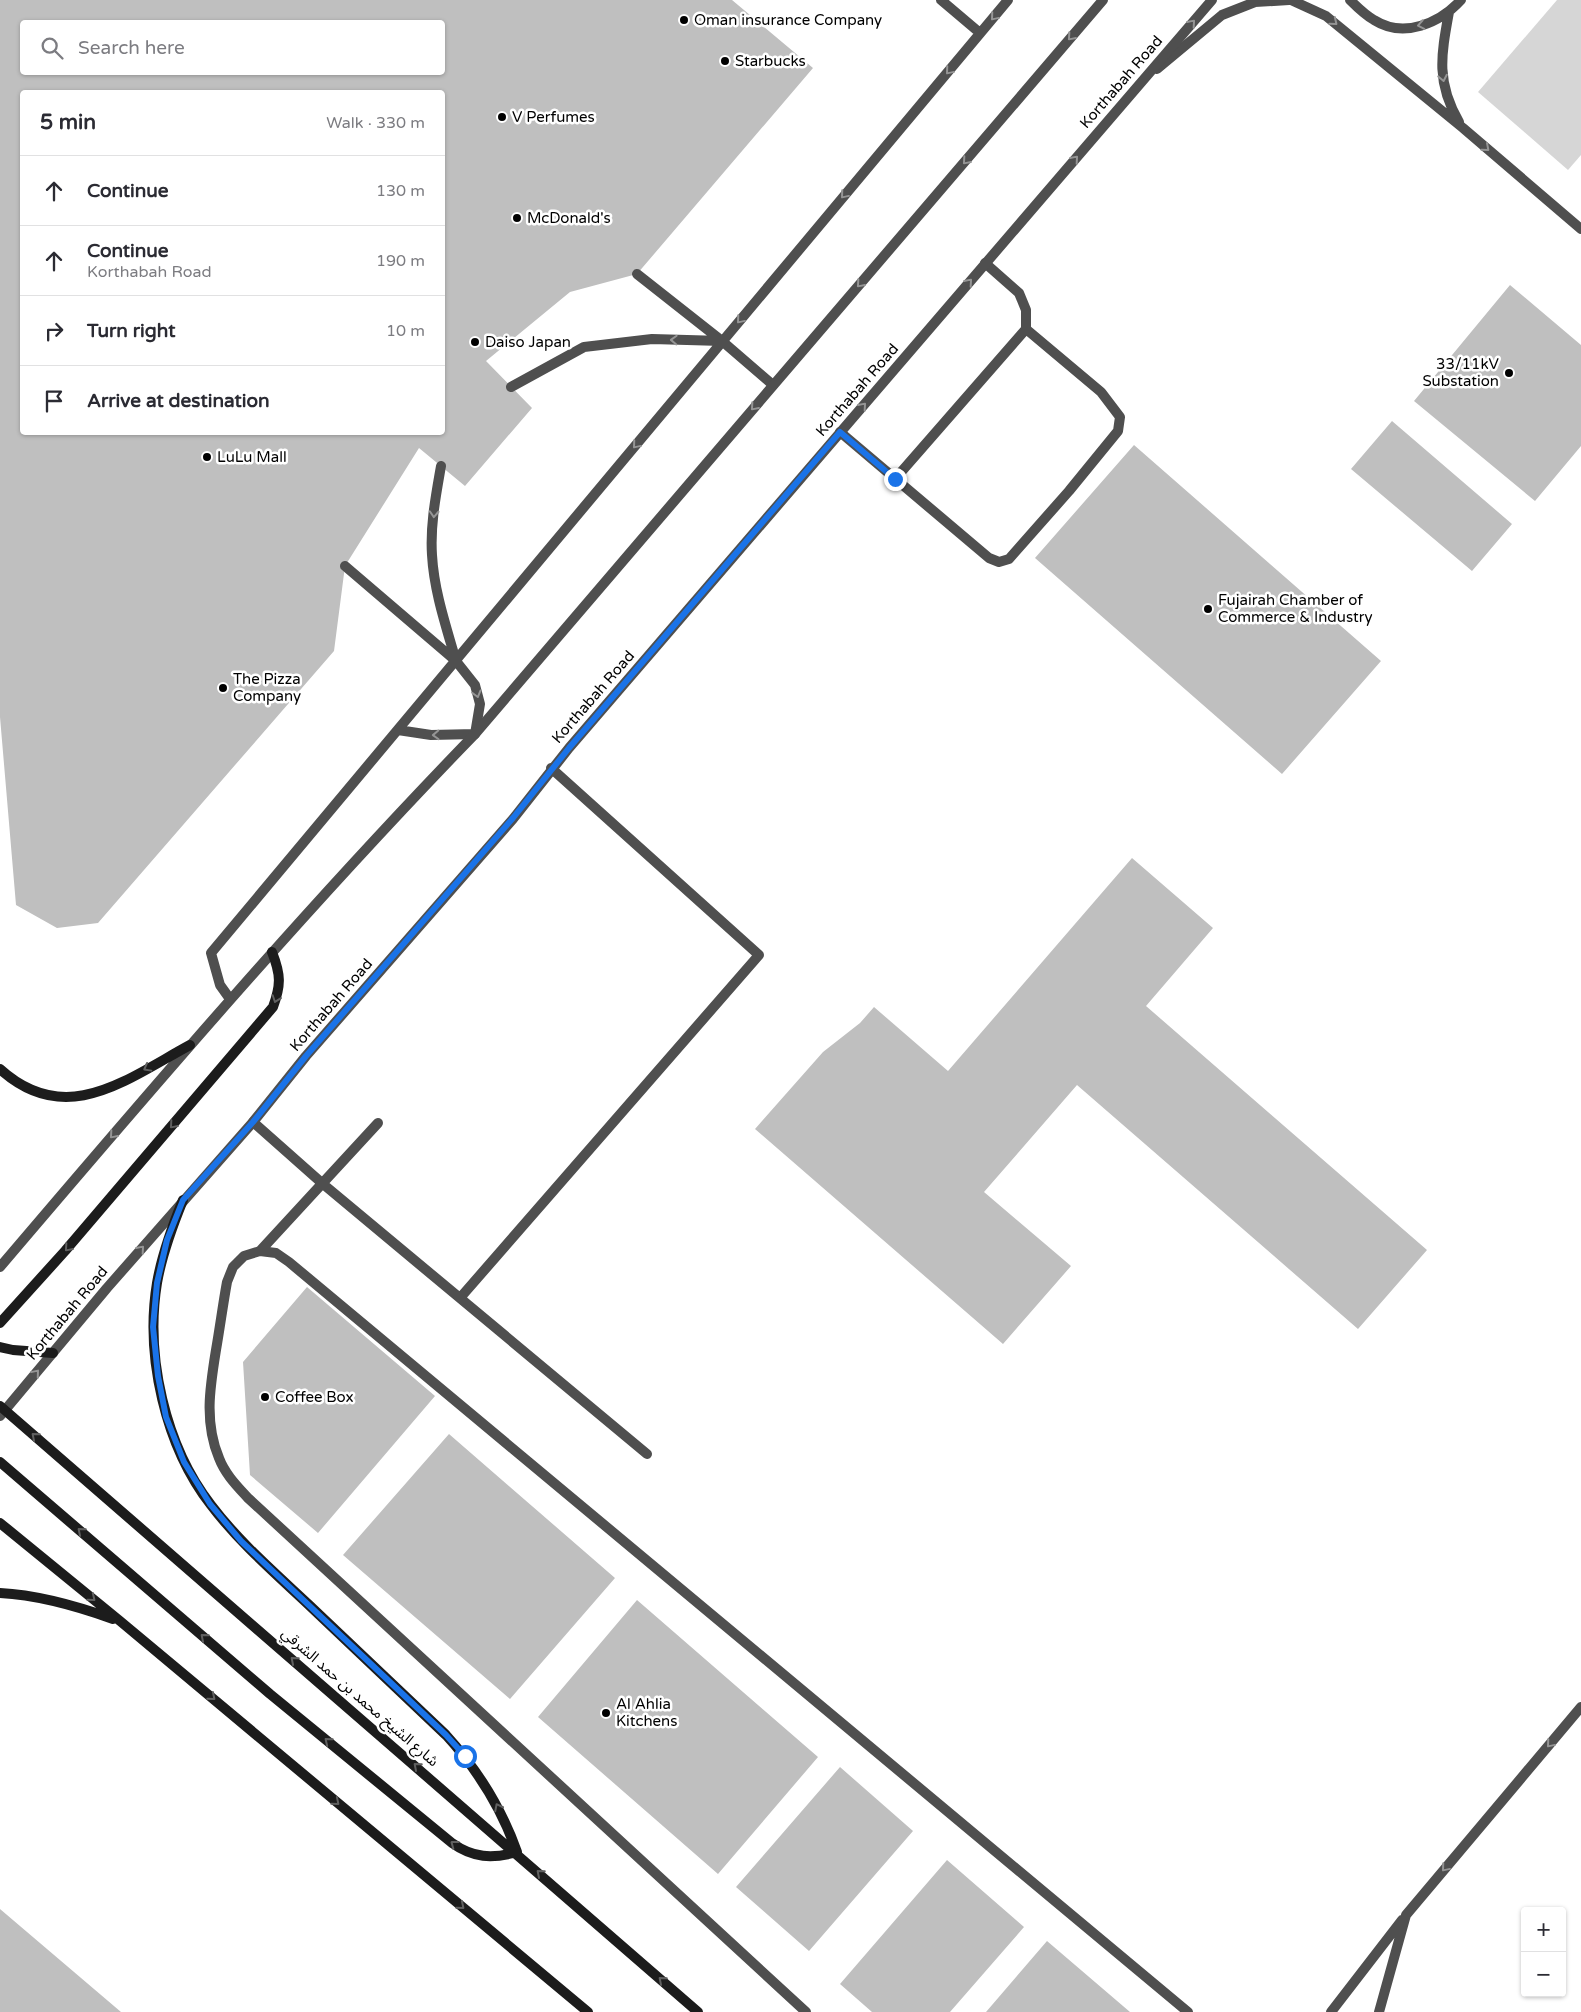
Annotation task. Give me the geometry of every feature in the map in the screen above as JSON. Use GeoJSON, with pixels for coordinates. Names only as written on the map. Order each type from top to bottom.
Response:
{"type":"FeatureCollection","features":[{"type":"Feature","properties":{"kind":"main road"},"geometry":{"type":"LineString","coordinates":[[0,1323],[71,1244],[273,1007],[279,989],[279,970],[272,952]]}},
{"type":"Feature","properties":{"kind":"main road"},"geometry":{"type":"LineString","coordinates":[[0,1069],[20,1084],[41,1094],[64,1098],[87,1096],[109,1089],[190,1044]]}},
{"type":"Feature","properties":{"kind":"main road"},"geometry":{"type":"LineString","coordinates":[[0,1462],[270,1694],[452,1843],[464,1851],[483,1856],[504,1856],[517,1852],[497,1806],[465,1756],[439,1728],[241,1541],[210,1504],[184,1462],[166,1417],[158,1376],[153,1327],[157,1283],[167,1240],[183,1200]]}},
{"type":"Feature","properties":{"kind":"main road"},"geometry":{"type":"LineString","coordinates":[[0,1347],[13,1350],[53,1353]]}},
{"type":"Feature","properties":{"kind":"main road","name":"شارع الشيخ محمد بن حمد الشرقي"},"geometry":{"type":"LineString","coordinates":[[1,1409],[517,1852],[698,2012]]}},
{"type":"Feature","properties":{"kind":"main road"},"geometry":{"type":"LineString","coordinates":[[0,1523],[588,2012]]}},
{"type":"Feature","properties":{"kind":"main road"},"geometry":{"type":"LineString","coordinates":[[0,1593],[47,1599],[84,1608],[120,1621]]}},
{"type":"Feature","properties":{"kind":"street"},"geometry":{"type":"LineString","coordinates":[[941,0],[980,34]]}},
{"type":"Feature","properties":{"kind":"street"},"geometry":{"type":"LineString","coordinates":[[230,999],[220,985],[212,954],[1008,0]]}},
{"type":"Feature","properties":{"kind":"street"},"geometry":{"type":"LineString","coordinates":[[0,1268],[230,999],[382,830],[475,734],[1103,0]]}},
{"type":"Feature","properties":{"kind":"street","name":"Korthabah Road"},"geometry":{"type":"LineString","coordinates":[[1,1409],[53,1353],[183,1200],[253,1122],[306,1056],[513,818],[551,768],[1212,0]]}},
{"type":"Feature","properties":{"kind":"street"},"geometry":{"type":"LineString","coordinates":[[1139,84],[1222,15],[1255,2],[1290,0],[1326,16],[1463,128],[1581,229]]}},
{"type":"Feature","properties":{"kind":"street"},"geometry":{"type":"LineString","coordinates":[[1350,0],[1374,21],[1398,28],[1426,26],[1449,12],[1461,0]]}},
{"type":"Feature","properties":{"kind":"street"},"geometry":{"type":"LineString","coordinates":[[1449,12],[1442,47],[1441,68],[1450,105],[1463,128]]}},
{"type":"Feature","properties":{"kind":"street"},"geometry":{"type":"LineString","coordinates":[[895,479],[1026,329],[1026,310],[1019,293],[985,263]]}},
{"type":"Feature","properties":{"kind":"street"},"geometry":{"type":"LineString","coordinates":[[637,274],[722,341],[773,386]]}},
{"type":"Feature","properties":{"kind":"street"},"geometry":{"type":"LineString","coordinates":[[840,432],[972,544],[998,562],[1009,559],[1118,431],[1120,417],[1101,392],[1026,329]]}},
{"type":"Feature","properties":{"kind":"street"},"geometry":{"type":"LineString","coordinates":[[511,386],[584,348],[652,339],[722,341]]}},
{"type":"Feature","properties":{"kind":"street"},"geometry":{"type":"LineString","coordinates":[[441,466],[434,507],[432,554],[438,597],[456,661]]}},
{"type":"Feature","properties":{"kind":"street"},"geometry":{"type":"LineString","coordinates":[[345,566],[456,661],[475,685],[480,704],[475,734]]}},
{"type":"Feature","properties":{"kind":"street"},"geometry":{"type":"LineString","coordinates":[[398,730],[431,736],[475,734]]}},
{"type":"Feature","properties":{"kind":"street"},"geometry":{"type":"LineString","coordinates":[[460,1298],[759,955],[551,768]]}},
{"type":"Feature","properties":{"kind":"street"},"geometry":{"type":"LineString","coordinates":[[253,1122],[323,1184],[647,1454]]}},
{"type":"Feature","properties":{"kind":"street"},"geometry":{"type":"LineString","coordinates":[[260,1251],[378,1123]]}},
{"type":"Feature","properties":{"kind":"street"},"geometry":{"type":"LineString","coordinates":[[806,2012],[256,1505],[232,1480],[219,1459],[212,1436],[208,1412],[227,1282],[233,1267],[244,1256],[260,1251],[276,1253],[289,1262],[1188,2012]]}},
{"type":"Feature","properties":{"kind":"street"},"geometry":{"type":"LineString","coordinates":[[1331,2012],[1406,1915],[1581,1707]]}},
{"type":"Feature","properties":{"kind":"street"},"geometry":{"type":"LineString","coordinates":[[1379,2012],[1406,1915]]}},
{"type":"Feature","properties":{"kind":"shaded area"},"geometry":{"type":"Polygon","coordinates":[[[1557,0],[1581,0],[1581,155],[1568,170],[1478,92],[1557,0]]]}},
{"type":"Feature","properties":{"kind":"building","name":"LuLu Mall"},"geometry":{"type":"Polygon","coordinates":[[[0,0],[732,0],[813,68],[637,274],[570,292],[486,361],[532,408],[465,486],[419,448],[345,566],[334,651],[98,923],[57,928],[16,905],[0,717],[0,0]]]}},
{"type":"Feature","properties":{"kind":"building","name":"33/11kV Substation"},"geometry":{"type":"Polygon","coordinates":[[[1510,285],[1581,345],[1581,446],[1535,501],[1414,401],[1510,285]]]}},
{"type":"Feature","properties":{"kind":"building"},"geometry":{"type":"Polygon","coordinates":[[[1392,421],[1512,524],[1472,571],[1351,469],[1392,421]]]}},
{"type":"Feature","properties":{"kind":"building","name":"Fujairah Chamber of Commerce & Industry"},"geometry":{"type":"Polygon","coordinates":[[[1134,445],[1381,661],[1282,774],[1035,558],[1134,445]]]}},
{"type":"Feature","properties":{"kind":"building"},"geometry":{"type":"Polygon","coordinates":[[[1132,858],[1213,928],[1146,1006],[1427,1250],[1358,1329],[1077,1085],[984,1192],[1071,1266],[1003,1344],[755,1129],[823,1052],[860,1023],[874,1007],[948,1071],[1132,858]]]}},
{"type":"Feature","properties":{"kind":"building"},"geometry":{"type":"Polygon","coordinates":[[[307,1287],[435,1396],[318,1533],[250,1475],[243,1362],[307,1287]]]}},
{"type":"Feature","properties":{"kind":"building"},"geometry":{"type":"Polygon","coordinates":[[[449,1434],[615,1578],[510,1699],[343,1555],[449,1434]]]}},
{"type":"Feature","properties":{"kind":"building"},"geometry":{"type":"Polygon","coordinates":[[[637,1600],[818,1757],[718,1874],[538,1717],[637,1600]]]}},
{"type":"Feature","properties":{"kind":"building"},"geometry":{"type":"Polygon","coordinates":[[[840,1767],[913,1831],[809,1951],[736,1887],[840,1767]]]}},
{"type":"Feature","properties":{"kind":"building"},"geometry":{"type":"Polygon","coordinates":[[[947,1860],[1024,1927],[950,2012],[872,2012],[840,1984],[947,1860]]]}},
{"type":"Feature","properties":{"kind":"building"},"geometry":{"type":"Polygon","coordinates":[[[0,1909],[121,2012],[0,2012],[0,1909]]]}},
{"type":"Feature","properties":{"kind":"building"},"geometry":{"type":"Polygon","coordinates":[[[1047,1941],[1130,2012],[986,2012],[1047,1941]]]}},
{"type":"Feature","properties":{"kind":"place","name":"Oman insurance Company"},"geometry":{"type":"Point","coordinates":[684,20]}},
{"type":"Feature","properties":{"kind":"place","name":"Starbucks"},"geometry":{"type":"Point","coordinates":[725,61]}},
{"type":"Feature","properties":{"kind":"place","name":"V Perfumes"},"geometry":{"type":"Point","coordinates":[502,117]}},
{"type":"Feature","properties":{"kind":"place","name":"McDonald's"},"geometry":{"type":"Point","coordinates":[517,218]}},
{"type":"Feature","properties":{"kind":"place","name":"Daiso Japan"},"geometry":{"type":"Point","coordinates":[475,342]}},
{"type":"Feature","properties":{"kind":"place","name":"33/11kV Substation"},"geometry":{"type":"Point","coordinates":[1509,373]}},
{"type":"Feature","properties":{"kind":"place","name":"LuLu Mall"},"geometry":{"type":"Point","coordinates":[207,457]}},
{"type":"Feature","properties":{"kind":"place","name":"Fujairah Chamber of Commerce & Industry"},"geometry":{"type":"Point","coordinates":[1208,609]}},
{"type":"Feature","properties":{"kind":"place","name":"The Pizza Company"},"geometry":{"type":"Point","coordinates":[223,688]}},
{"type":"Feature","properties":{"kind":"place","name":"Coffee Box"},"geometry":{"type":"Point","coordinates":[265,1397]}},
{"type":"Feature","properties":{"kind":"place","name":"Al Ahlia Kitchens"},"geometry":{"type":"Point","coordinates":[606,1713]}},
{"type":"Feature","properties":{"kind":"route"},"geometry":{"type":"LineString","coordinates":[[465,1756],[446,1735],[241,1541],[210,1504],[184,1462],[166,1417],[158,1376],[153,1327],[157,1283],[167,1240],[183,1200],[253,1122],[306,1056],[513,818],[551,768],[840,432],[895,479]]}}]}
